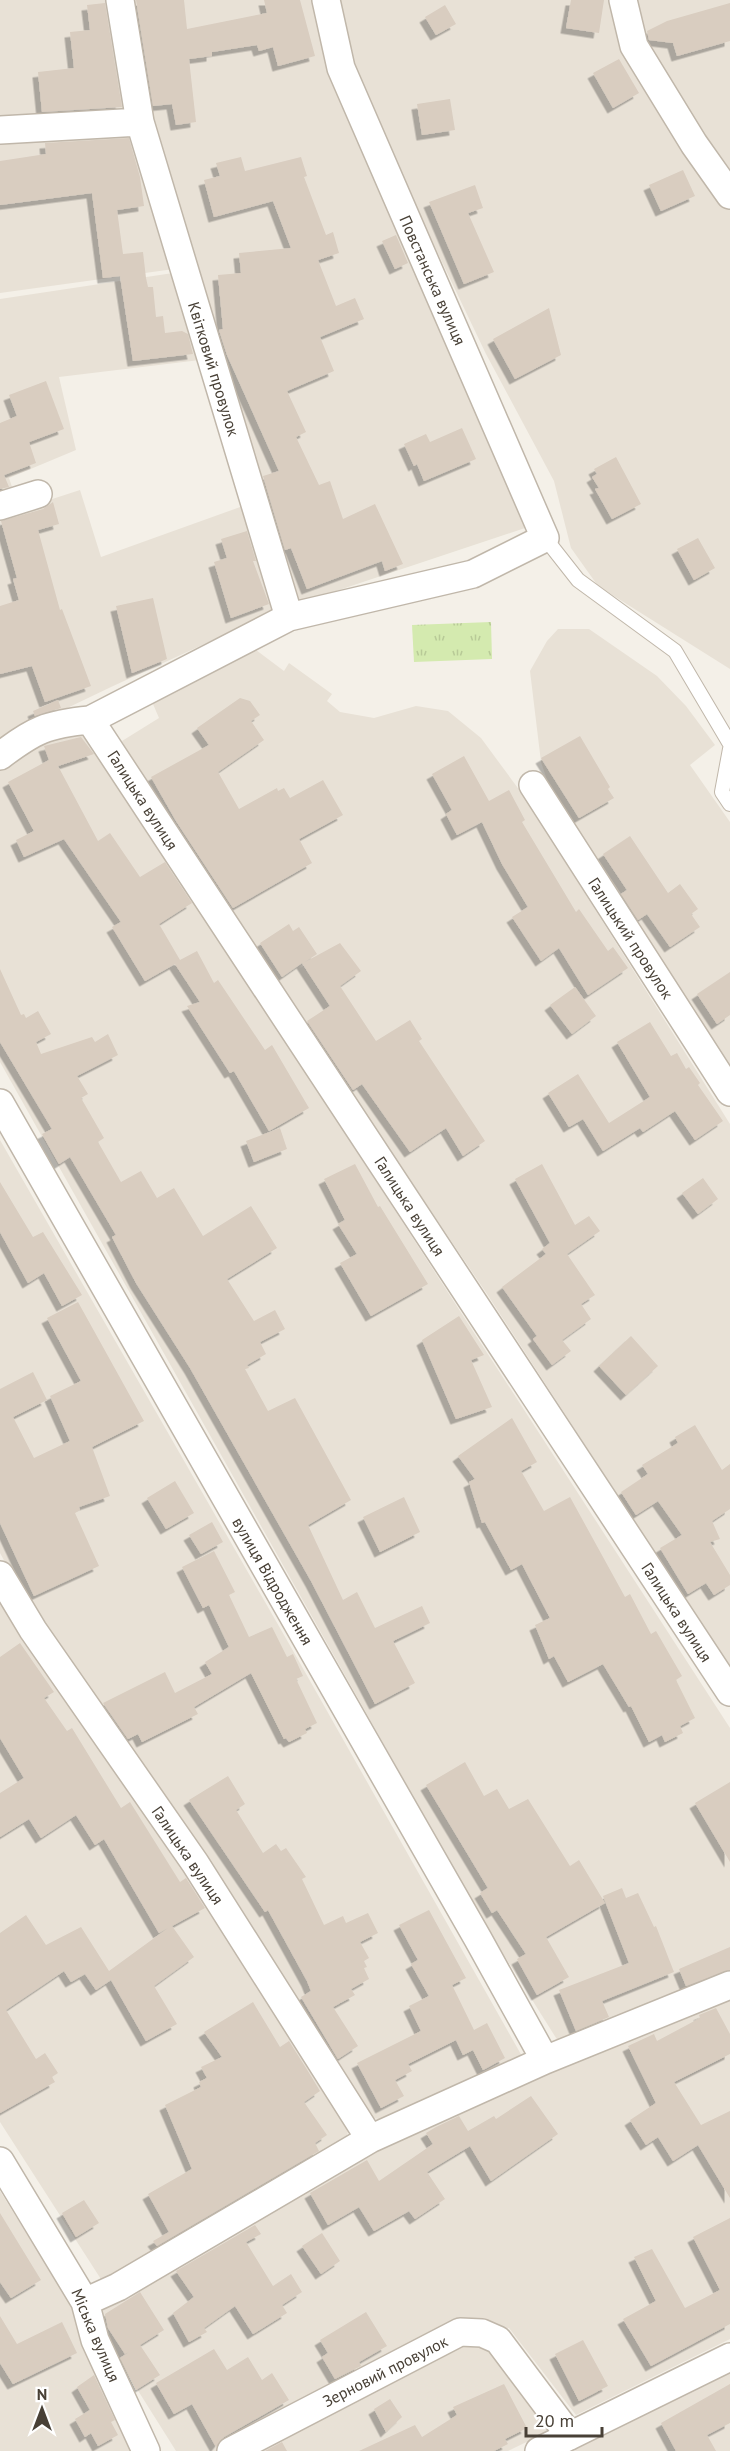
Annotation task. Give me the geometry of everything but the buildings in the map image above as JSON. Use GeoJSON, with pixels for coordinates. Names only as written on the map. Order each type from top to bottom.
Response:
{"type":"FeatureCollection","features":[{"type":"Feature","properties":{"kind":"street","name":"Квітковий провулок"},"geometry":{"type":"LineString","coordinates":[[120,0],[140,122],[289,617]]}},
{"type":"Feature","properties":{"kind":"street","name":"Повстанська вулиця"},"geometry":{"type":"LineString","coordinates":[[326,0],[341,68],[537,543]]}},
{"type":"Feature","properties":{"kind":"street"},"geometry":{"type":"LineString","coordinates":[[623,0],[634,46],[694,144],[730,195]]}},
{"type":"Feature","properties":{"kind":"street"},"geometry":{"type":"LineString","coordinates":[[0,130],[140,122]]}},
{"type":"Feature","properties":{"kind":"street"},"geometry":{"type":"LineString","coordinates":[[0,506],[38,494]]}},
{"type":"Feature","properties":{"kind":"street"},"geometry":{"type":"LineString","coordinates":[[0,756],[31,733],[58,723],[90,720],[289,617],[473,574],[537,543]]}},
{"type":"Feature","properties":{"kind":"street","name":"Галицька вулиця"},"geometry":{"type":"LineString","coordinates":[[90,720],[730,1692]]}},
{"type":"Feature","properties":{"kind":"street","name":"Галицький провулок"},"geometry":{"type":"LineString","coordinates":[[533,785],[730,1092]]}},
{"type":"Feature","properties":{"kind":"street","name":"вулиця Відродження"},"geometry":{"type":"LineString","coordinates":[[0,1103],[478,1939],[544,2060]]}},
{"type":"Feature","properties":{"kind":"street","name":"Галицька вулиця"},"geometry":{"type":"LineString","coordinates":[[0,1575],[33,1630],[195,1863],[370,2139]]}},
{"type":"Feature","properties":{"kind":"street"},"geometry":{"type":"LineString","coordinates":[[85,2302],[118,2286],[370,2139],[544,2060],[730,1985]]}},
{"type":"Feature","properties":{"kind":"street","name":"Міська вулиця"},"geometry":{"type":"LineString","coordinates":[[0,2161],[85,2302],[95,2340],[146,2451]]}},
{"type":"Feature","properties":{"kind":"street","name":"Зерновий провулок"},"geometry":{"type":"LineString","coordinates":[[231,2451],[460,2332],[482,2333],[498,2340],[570,2436]]}},
{"type":"Feature","properties":{"kind":"street"},"geometry":{"type":"LineString","coordinates":[[539,2451],[730,2357]]}},
{"type":"Feature","properties":{"kind":"lane"},"geometry":{"type":"LineString","coordinates":[[537,543],[578,580],[675,651],[730,746],[722,792],[730,804]]}},
{"type":"Feature","properties":{"kind":"shaded area"},"geometry":{"type":"Polygon","coordinates":[[[0,0],[112,0],[130,114],[0,125],[0,0]]]}},
{"type":"Feature","properties":{"kind":"shaded area"},"geometry":{"type":"Polygon","coordinates":[[[128,0],[320,0],[529,498],[525,528],[297,604],[217,356],[158,131],[143,113],[128,0]]]}},
{"type":"Feature","properties":{"kind":"shaded area"},"geometry":{"type":"Polygon","coordinates":[[[332,0],[616,0],[730,200],[730,669],[598,586],[571,548],[554,481],[486,354],[410,195],[365,112],[332,0]]]}},
{"type":"Feature","properties":{"kind":"shaded area"},"geometry":{"type":"Polygon","coordinates":[[[632,0],[730,0],[730,186],[680,117],[636,20],[632,0]]]}},
{"type":"Feature","properties":{"kind":"shaded area"},"geometry":{"type":"Polygon","coordinates":[[[137,127],[174,269],[0,293],[0,134],[137,127]]]}},
{"type":"Feature","properties":{"kind":"shaded area"},"geometry":{"type":"Polygon","coordinates":[[[173,273],[200,360],[59,377],[76,450],[9,478],[12,487],[0,492],[0,299],[173,273]]]}},
{"type":"Feature","properties":{"kind":"shaded area"},"geometry":{"type":"Polygon","coordinates":[[[80,490],[101,557],[243,506],[278,610],[13,734],[0,744],[0,516],[80,490]]]}},
{"type":"Feature","properties":{"kind":"shaded area"},"geometry":{"type":"Polygon","coordinates":[[[558,629],[589,629],[657,676],[686,706],[715,745],[690,765],[730,822],[730,1072],[553,798],[541,762],[530,671],[547,641],[558,629]]]}},
{"type":"Feature","properties":{"kind":"shaded area"},"geometry":{"type":"Polygon","coordinates":[[[256,650],[284,671],[289,663],[332,694],[327,701],[340,712],[374,718],[416,706],[448,711],[481,738],[523,795],[730,1124],[730,1668],[487,1294],[169,823],[122,741],[159,718],[150,697],[256,650]]]}},
{"type":"Feature","properties":{"kind":"shaded area"},"geometry":{"type":"Polygon","coordinates":[[[72,728],[91,741],[730,1728],[730,1978],[563,2049],[490,1933],[0,1062],[0,762],[72,728]]]}},
{"type":"Feature","properties":{"kind":"shaded area"},"geometry":{"type":"Polygon","coordinates":[[[0,1140],[527,2065],[395,2121],[371,2118],[234,1897],[40,1625],[0,1553],[0,1140]]]}},
{"type":"Feature","properties":{"kind":"shaded area"},"geometry":{"type":"Polygon","coordinates":[[[0,1596],[186,1869],[348,2127],[347,2145],[106,2287],[0,2122],[0,1596]]]}},
{"type":"Feature","properties":{"kind":"shaded area"},"geometry":{"type":"Polygon","coordinates":[[[730,1998],[730,2339],[576,2415],[509,2328],[455,2326],[219,2451],[176,2451],[98,2327],[95,2305],[372,2152],[458,2109],[730,1998]]]}},
{"type":"Feature","properties":{"kind":"shaded area"},"geometry":{"type":"Polygon","coordinates":[[[0,2191],[68,2300],[139,2451],[0,2451],[0,2191]]]}},
{"type":"Feature","properties":{"kind":"shaded area"},"geometry":{"type":"Polygon","coordinates":[[[460,2337],[485,2339],[549,2431],[508,2451],[247,2451],[460,2337]]]}},
{"type":"Feature","properties":{"kind":"shaded area"},"geometry":{"type":"Polygon","coordinates":[[[730,2371],[730,2451],[571,2451],[580,2447],[730,2371]]]}},
{"type":"Feature","properties":{"kind":"green space"},"geometry":{"type":"Polygon","coordinates":[[[491,622],[492,659],[414,662],[412,625],[491,622]]]}}]}
